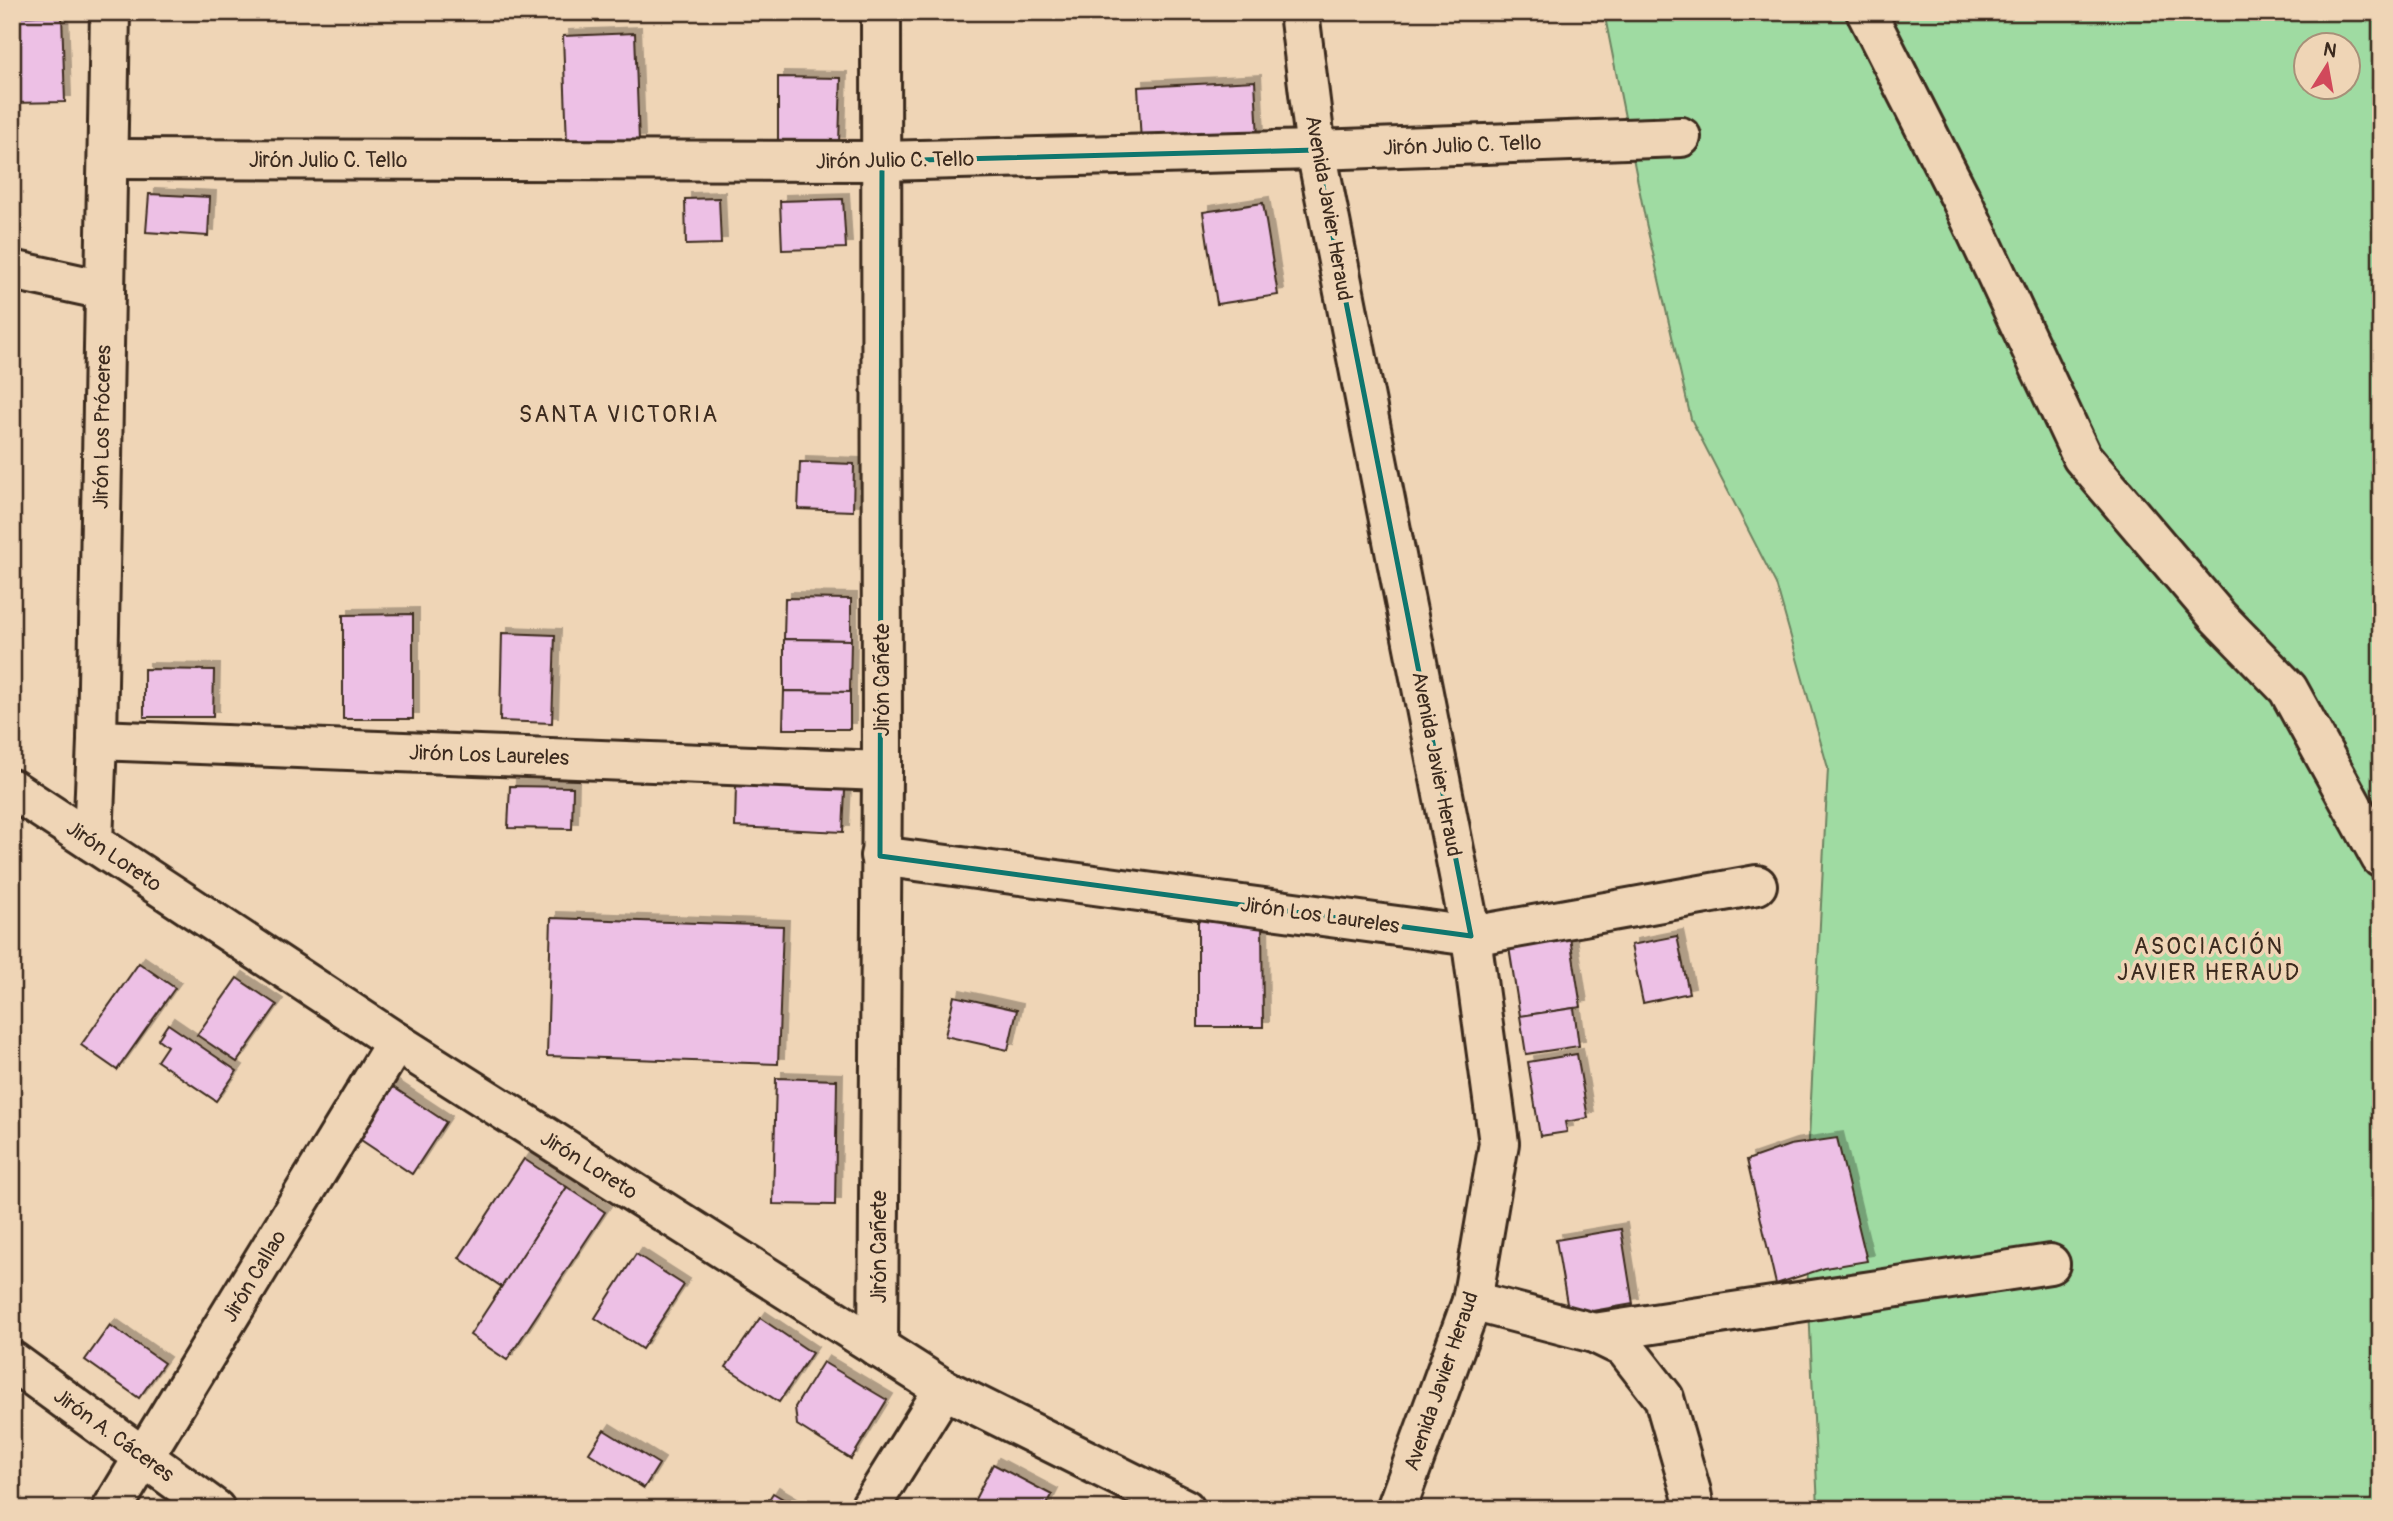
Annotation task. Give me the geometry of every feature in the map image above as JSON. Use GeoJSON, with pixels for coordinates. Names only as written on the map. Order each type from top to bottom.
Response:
{"type":"FeatureCollection","features":[{"type":"Feature","properties":{"kind":"street","name":"Jirón Los Próceres"},"geometry":{"type":"LineString","coordinates":[[93,842],[110,12]]}},
{"type":"Feature","properties":{"kind":"street","name":"Jirón Cañete"},"geometry":{"type":"LineString","coordinates":[[878,1348],[882,771],[881,12]]}},
{"type":"Feature","properties":{"kind":"street","name":"Avenida Javier Heraud"},"geometry":{"type":"LineString","coordinates":[[1299,12],[1316,150],[1471,936],[1499,1143],[1472,1301],[1396,1509]]}},
{"type":"Feature","properties":{"kind":"street"},"geometry":{"type":"LineString","coordinates":[[1866,12],[1962,201],[2082,457],[2218,617],[2288,689],[2381,859]]}},
{"type":"Feature","properties":{"kind":"street","name":"Jirón Julio C. Tello"},"geometry":{"type":"LineString","coordinates":[[109,159],[882,161],[1681,137]]}},
{"type":"Feature","properties":{"kind":"street"},"geometry":{"type":"LineString","coordinates":[[12,270],[104,290]]}},
{"type":"Feature","properties":{"kind":"street","name":"Jirón Los Laureles"},"geometry":{"type":"LineString","coordinates":[[97,740],[882,771]]}},
{"type":"Feature","properties":{"kind":"street","name":"Jirón Loreto"},"geometry":{"type":"LineString","coordinates":[[12,789],[396,1042],[944,1389],[1185,1509]]}},
{"type":"Feature","properties":{"kind":"street","name":"Jirón Los Laureles"},"geometry":{"type":"LineString","coordinates":[[880,856],[1471,936],[1758,885]]}},
{"type":"Feature","properties":{"kind":"street","name":"Jirón Callao"},"geometry":{"type":"LineString","coordinates":[[112,1509],[396,1042]]}},
{"type":"Feature","properties":{"kind":"street"},"geometry":{"type":"LineString","coordinates":[[1594,1333],[2050,1264]]}},
{"type":"Feature","properties":{"kind":"street"},"geometry":{"type":"LineString","coordinates":[[1472,1301],[1594,1333],[1625,1348],[1664,1398],[1694,1509]]}},
{"type":"Feature","properties":{"kind":"street","name":"Jirón A. Cáceres"},"geometry":{"type":"LineString","coordinates":[[12,1361],[215,1509]]}},
{"type":"Feature","properties":{"kind":"street"},"geometry":{"type":"LineString","coordinates":[[869,1509],[944,1389]]}},
{"type":"Feature","properties":{"kind":"highlighted area"},"geometry":{"type":"Polygon","coordinates":[[[1316,150],[1471,936],[880,856],[882,161],[1316,150]]]}},
{"type":"Feature","properties":{"kind":"green space"},"geometry":{"type":"Polygon","coordinates":[[[1604,12],[2381,12],[2381,1509],[1818,1509],[1805,1216],[1828,768],[1776,584],[1691,419],[1646,223],[1604,12]]]}},
{"type":"Feature","properties":{"kind":"building"},"geometry":{"type":"Polygon","coordinates":[[[62,15],[65,102],[12,103],[12,17],[62,15]]]}},
{"type":"Feature","properties":{"kind":"building"},"geometry":{"type":"Polygon","coordinates":[[[635,33],[639,142],[567,144],[563,36],[635,33]]]}},
{"type":"Feature","properties":{"kind":"building"},"geometry":{"type":"Polygon","coordinates":[[[778,77],[841,78],[839,143],[778,142],[778,77]]]}},
{"type":"Feature","properties":{"kind":"building"},"geometry":{"type":"Polygon","coordinates":[[[1255,81],[1258,138],[1141,143],[1138,87],[1255,81]]]}},
{"type":"Feature","properties":{"kind":"building"},"geometry":{"type":"Polygon","coordinates":[[[149,194],[210,197],[208,236],[146,232],[149,194]]]}},
{"type":"Feature","properties":{"kind":"building"},"geometry":{"type":"Polygon","coordinates":[[[719,198],[721,244],[686,245],[685,199],[719,198]]]}},
{"type":"Feature","properties":{"kind":"building"},"geometry":{"type":"Polygon","coordinates":[[[843,199],[846,248],[782,250],[780,201],[843,199]]]}},
{"type":"Feature","properties":{"kind":"building"},"geometry":{"type":"Polygon","coordinates":[[[1263,203],[1278,295],[1217,304],[1203,212],[1263,203]]]}},
{"type":"Feature","properties":{"kind":"building"},"geometry":{"type":"Polygon","coordinates":[[[800,462],[854,464],[853,511],[798,509],[800,462]]]}},
{"type":"Feature","properties":{"kind":"building"},"geometry":{"type":"Polygon","coordinates":[[[785,598],[851,599],[851,640],[784,639],[785,598]]]}},
{"type":"Feature","properties":{"kind":"building"},"geometry":{"type":"Polygon","coordinates":[[[413,614],[413,719],[343,719],[343,615],[413,614]]]}},
{"type":"Feature","properties":{"kind":"building"},"geometry":{"type":"Polygon","coordinates":[[[502,633],[555,635],[552,723],[500,721],[502,633]]]}},
{"type":"Feature","properties":{"kind":"building"},"geometry":{"type":"Polygon","coordinates":[[[784,639],[851,640],[850,692],[784,691],[784,639]]]}},
{"type":"Feature","properties":{"kind":"building"},"geometry":{"type":"Polygon","coordinates":[[[144,669],[214,670],[213,717],[144,717],[144,669]]]}},
{"type":"Feature","properties":{"kind":"building"},"geometry":{"type":"Polygon","coordinates":[[[784,691],[850,692],[850,729],[783,729],[784,691]]]}},
{"type":"Feature","properties":{"kind":"building"},"geometry":{"type":"Polygon","coordinates":[[[736,785],[845,790],[843,832],[735,827],[736,785]]]}},
{"type":"Feature","properties":{"kind":"building"},"geometry":{"type":"Polygon","coordinates":[[[510,786],[573,787],[572,829],[508,828],[510,786]]]}},
{"type":"Feature","properties":{"kind":"building"},"geometry":{"type":"Polygon","coordinates":[[[551,918],[783,926],[778,1064],[547,1056],[551,918]]]}},
{"type":"Feature","properties":{"kind":"building"},"geometry":{"type":"Polygon","coordinates":[[[1198,919],[1262,919],[1263,1027],[1198,1027],[1198,919]]]}},
{"type":"Feature","properties":{"kind":"building"},"geometry":{"type":"Polygon","coordinates":[[[1677,936],[1689,993],[1643,1003],[1631,945],[1677,936]]]}},
{"type":"Feature","properties":{"kind":"building"},"geometry":{"type":"Polygon","coordinates":[[[1570,937],[1581,1007],[1520,1016],[1509,947],[1570,937]]]}},
{"type":"Feature","properties":{"kind":"building"},"geometry":{"type":"Polygon","coordinates":[[[139,963],[175,988],[117,1070],[81,1045],[139,963]]]}},
{"type":"Feature","properties":{"kind":"building"},"geometry":{"type":"Polygon","coordinates":[[[237,978],[277,1005],[237,1062],[197,1035],[237,978]]]}},
{"type":"Feature","properties":{"kind":"building"},"geometry":{"type":"Polygon","coordinates":[[[954,996],[1017,1010],[1008,1050],[945,1036],[954,996]]]}},
{"type":"Feature","properties":{"kind":"building"},"geometry":{"type":"Polygon","coordinates":[[[1574,1008],[1579,1046],[1526,1054],[1520,1016],[1574,1008]]]}},
{"type":"Feature","properties":{"kind":"building"},"geometry":{"type":"Polygon","coordinates":[[[168,1024],[237,1071],[216,1101],[157,1061],[167,1046],[158,1039],[168,1024]]]}},
{"type":"Feature","properties":{"kind":"building"},"geometry":{"type":"Polygon","coordinates":[[[1577,1054],[1588,1118],[1565,1122],[1567,1132],[1540,1136],[1528,1062],[1577,1054]]]}},
{"type":"Feature","properties":{"kind":"building"},"geometry":{"type":"Polygon","coordinates":[[[776,1078],[837,1080],[835,1205],[773,1204],[776,1078]]]}},
{"type":"Feature","properties":{"kind":"building"},"geometry":{"type":"Polygon","coordinates":[[[390,1085],[446,1122],[412,1174],[355,1136],[390,1085]]]}},
{"type":"Feature","properties":{"kind":"building"},"geometry":{"type":"Polygon","coordinates":[[[1837,1138],[1867,1261],[1825,1268],[1776,1284],[1747,1160],[1790,1145],[1837,1138]]]}},
{"type":"Feature","properties":{"kind":"building"},"geometry":{"type":"Polygon","coordinates":[[[524,1159],[567,1187],[502,1287],[459,1258],[524,1159]]]}},
{"type":"Feature","properties":{"kind":"building"},"geometry":{"type":"Polygon","coordinates":[[[567,1187],[605,1212],[507,1360],[470,1335],[567,1187]]]}},
{"type":"Feature","properties":{"kind":"building"},"geometry":{"type":"Polygon","coordinates":[[[1621,1229],[1633,1304],[1569,1315],[1556,1240],[1621,1229]]]}},
{"type":"Feature","properties":{"kind":"building"},"geometry":{"type":"Polygon","coordinates":[[[636,1254],[684,1285],[642,1349],[595,1318],[636,1254]]]}},
{"type":"Feature","properties":{"kind":"building"},"geometry":{"type":"Polygon","coordinates":[[[760,1318],[812,1353],[779,1402],[726,1367],[760,1318]]]}},
{"type":"Feature","properties":{"kind":"building"},"geometry":{"type":"Polygon","coordinates":[[[110,1325],[164,1363],[139,1398],[85,1360],[110,1325]]]}},
{"type":"Feature","properties":{"kind":"building"},"geometry":{"type":"Polygon","coordinates":[[[823,1362],[887,1400],[851,1459],[797,1425],[795,1407],[823,1362]]]}},
{"type":"Feature","properties":{"kind":"building"},"geometry":{"type":"Polygon","coordinates":[[[604,1430],[659,1464],[644,1488],[589,1453],[604,1430]]]}},
{"type":"Feature","properties":{"kind":"building"},"geometry":{"type":"Polygon","coordinates":[[[993,1464],[1052,1495],[1045,1509],[970,1509],[993,1464]]]}},
{"type":"Feature","properties":{"kind":"building"},"geometry":{"type":"Polygon","coordinates":[[[773,1493],[800,1509],[763,1509],[773,1493]]]}},
{"type":"Feature","properties":{"kind":"district","name":"SANTA VICTORIA"},"geometry":{"type":"Point","coordinates":[619,414]}},
{"type":"Feature","properties":{"kind":"district","name":"ASOCIACIÓN JAVIER HERAUD"},"geometry":{"type":"Point","coordinates":[2209,959]}}]}
